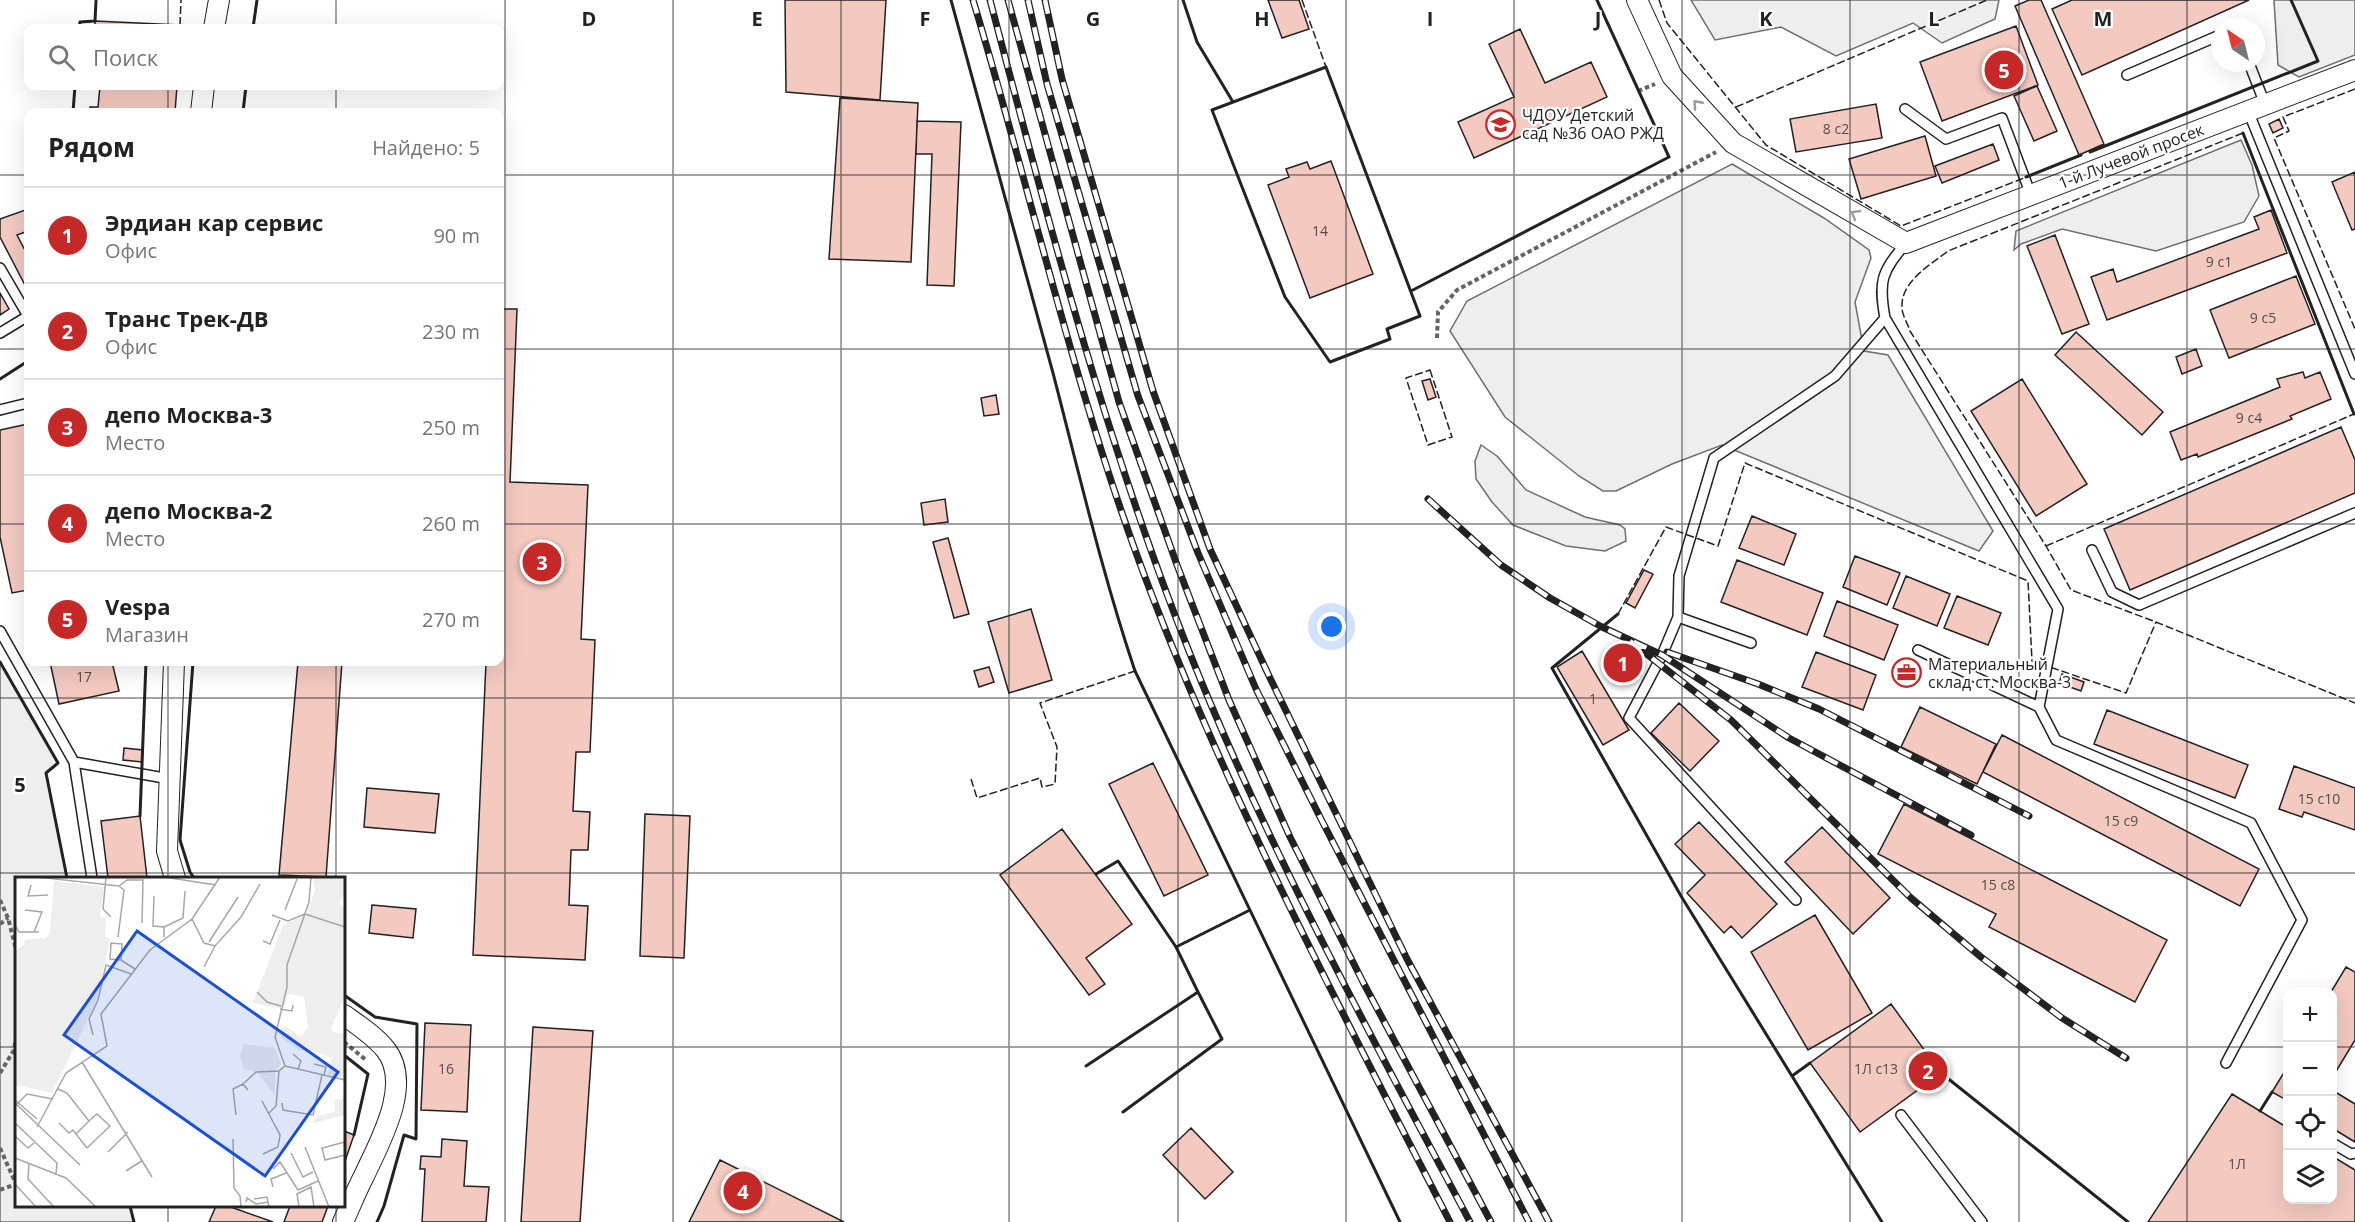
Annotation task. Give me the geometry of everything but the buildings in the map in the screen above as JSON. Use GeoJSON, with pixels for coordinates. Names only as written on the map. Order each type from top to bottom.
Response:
{"type":"FeatureCollection","features":[{"type":"Feature","properties":{"kind":"street"},"geometry":{"type":"LineString","coordinates":[[215,24],[219,0]]}},
{"type":"Feature","properties":{"kind":"street"},"geometry":{"type":"LineString","coordinates":[[1637,0],[1672,76],[1733,143],[1906,243]]}},
{"type":"Feature","properties":{"kind":"street","name":"1-й Лучевой просек"},"geometry":{"type":"LineString","coordinates":[[1906,243],[2355,70]]}},
{"type":"Feature","properties":{"kind":"street"},"geometry":{"type":"LineString","coordinates":[[201,108],[204,90]]}},
{"type":"Feature","properties":{"kind":"street"},"geometry":{"type":"LineString","coordinates":[[174,666],[167,851],[174,877]]}},
{"type":"Feature","properties":{"kind":"street"},"geometry":{"type":"LineString","coordinates":[[343,1222],[389,1122],[395,1096],[395,1071],[387,1051],[370,1034],[345,1016]]}},
{"type":"Feature","properties":{"kind":"lane"},"geometry":{"type":"LineString","coordinates":[[2127,75],[2211,39]]}},
{"type":"Feature","properties":{"kind":"lane"},"geometry":{"type":"LineString","coordinates":[[2251,72],[2257,108],[2355,374]]}},
{"type":"Feature","properties":{"kind":"lane"},"geometry":{"type":"LineString","coordinates":[[1905,109],[1946,139],[2002,118],[2031,195]]}},
{"type":"Feature","properties":{"kind":"lane"},"geometry":{"type":"LineString","coordinates":[[1906,243],[1887,267],[1880,291],[1885,318],[2058,609],[2039,707]]}},
{"type":"Feature","properties":{"kind":"lane"},"geometry":{"type":"LineString","coordinates":[[0,268],[24,309]]}},
{"type":"Feature","properties":{"kind":"lane"},"geometry":{"type":"LineString","coordinates":[[0,333],[24,318]]}},
{"type":"Feature","properties":{"kind":"lane"},"geometry":{"type":"LineString","coordinates":[[1796,900],[1629,718],[1664,651],[1678,617],[1679,576],[1714,458],[1835,376],[1885,318]]}},
{"type":"Feature","properties":{"kind":"lane"},"geometry":{"type":"LineString","coordinates":[[0,410],[24,404]]}},
{"type":"Feature","properties":{"kind":"lane"},"geometry":{"type":"LineString","coordinates":[[2092,550],[2112,592],[2139,605],[2355,513]]}},
{"type":"Feature","properties":{"kind":"lane"},"geometry":{"type":"LineString","coordinates":[[1678,617],[1751,643]]}},
{"type":"Feature","properties":{"kind":"lane"},"geometry":{"type":"LineString","coordinates":[[0,631],[74,762],[92,877]]}},
{"type":"Feature","properties":{"kind":"lane"},"geometry":{"type":"LineString","coordinates":[[1918,650],[2039,707],[2056,740],[2251,823],[2302,920],[2226,1063]]}},
{"type":"Feature","properties":{"kind":"lane"},"geometry":{"type":"LineString","coordinates":[[74,762],[170,779]]}},
{"type":"Feature","properties":{"kind":"lane"},"geometry":{"type":"LineString","coordinates":[[1901,1115],[1982,1222]]}},
{"type":"Feature","properties":{"kind":"lane"},"geometry":{"type":"LineString","coordinates":[[2337,1146],[2351,1154],[2355,1153]]}},
{"type":"Feature","properties":{"kind":"path"},"geometry":{"type":"LineString","coordinates":[[1437,338],[1438,312],[1457,290],[1733,143]]}},
{"type":"Feature","properties":{"kind":"path"},"geometry":{"type":"LineString","coordinates":[[0,900],[8,918],[15,945]]}},
{"type":"Feature","properties":{"kind":"path"},"geometry":{"type":"LineString","coordinates":[[0,924],[8,918]]}},
{"type":"Feature","properties":{"kind":"path"},"geometry":{"type":"LineString","coordinates":[[345,1043],[369,1062]]}},
{"type":"Feature","properties":{"kind":"path"},"geometry":{"type":"LineString","coordinates":[[0,1074],[15,1044]]}},
{"type":"Feature","properties":{"kind":"path"},"geometry":{"type":"LineString","coordinates":[[0,1148],[15,1182]]}},
{"type":"Feature","properties":{"kind":"path"},"geometry":{"type":"LineString","coordinates":[[0,1190],[15,1184]]}},
{"type":"Feature","properties":{"kind":"shaded area"},"geometry":{"type":"Polygon","coordinates":[[[1691,0],[1999,0],[1995,19],[1942,43],[1913,23],[1836,56],[1781,27],[1715,40],[1691,0]]]}},
{"type":"Feature","properties":{"kind":"shaded area"},"geometry":{"type":"Polygon","coordinates":[[[2274,0],[2355,0],[2355,55],[2299,77],[2278,65],[2274,0]]]}},
{"type":"Feature","properties":{"kind":"shaded area"},"geometry":{"type":"Polygon","coordinates":[[[2241,140],[2252,165],[2259,196],[2244,222],[2156,251],[2062,229],[2021,244],[2014,250],[2016,231],[2241,140]]]}},
{"type":"Feature","properties":{"kind":"shaded area"},"geometry":{"type":"Polygon","coordinates":[[[1732,164],[1824,218],[1869,250],[1871,258],[1855,302],[1864,351],[1888,355],[1993,531],[1979,551],[1722,445],[1672,464],[1616,491],[1603,491],[1579,476],[1505,417],[1450,331],[1467,301],[1732,164]]]}},
{"type":"Feature","properties":{"kind":"shaded area"},"geometry":{"type":"Polygon","coordinates":[[[1481,445],[1497,456],[1526,490],[1585,517],[1620,525],[1625,529],[1626,541],[1605,551],[1566,546],[1513,525],[1492,502],[1476,479],[1475,461],[1481,445]]]}},
{"type":"Feature","properties":{"kind":"shaded area"},"geometry":{"type":"Polygon","coordinates":[[[0,662],[58,763],[46,773],[67,877],[15,877],[15,1207],[130,1207],[134,1222],[0,1222],[0,662]]]}},
{"type":"Feature","properties":{"kind":"railway"},"geometry":{"type":"LineString","coordinates":[[973,0],[1096,435],[1145,577],[1213,742],[1288,904],[1450,1222]]}},
{"type":"Feature","properties":{"kind":"railway"},"geometry":{"type":"LineString","coordinates":[[990,0],[1088,358],[1145,534],[1177,621],[1212,707],[1271,838],[1335,967],[1470,1222]]}},
{"type":"Feature","properties":{"kind":"railway"},"geometry":{"type":"LineString","coordinates":[[1008,0],[1119,402],[1177,565],[1229,700],[1290,837],[1363,982],[1491,1222]]}},
{"type":"Feature","properties":{"kind":"railway"},"geometry":{"type":"LineString","coordinates":[[1028,0],[1047,84],[1138,396],[1198,553],[1256,689],[1529,1222]]}},
{"type":"Feature","properties":{"kind":"railway"},"geometry":{"type":"LineString","coordinates":[[1045,0],[1062,79],[1153,391],[1210,549],[1407,959],[1549,1222]]}},
{"type":"Feature","properties":{"kind":"railway"},"geometry":{"type":"LineString","coordinates":[[1428,499],[1501,565],[1550,598],[1602,627],[1662,655],[1789,738],[1971,835]]}},
{"type":"Feature","properties":{"kind":"railway"},"geometry":{"type":"LineString","coordinates":[[1630,641],[1731,720],[1911,898],[1981,957],[2062,1018],[2126,1058]]}},
{"type":"Feature","properties":{"kind":"railway"},"geometry":{"type":"LineString","coordinates":[[1667,652],[1758,684],[1819,709],[2029,816]]}},
{"type":"Feature","properties":{"kind":"fence"},"geometry":{"type":"LineString","coordinates":[[180,24],[181,0]]}},
{"type":"Feature","properties":{"kind":"fence"},"geometry":{"type":"LineString","coordinates":[[1302,0],[1326,67]]}},
{"type":"Feature","properties":{"kind":"fence"},"geometry":{"type":"LineString","coordinates":[[1659,0],[1667,23],[1766,145],[1901,226],[2024,178]]}},
{"type":"Feature","properties":{"kind":"fence"},"geometry":{"type":"LineString","coordinates":[[1736,107],[1987,0]]}},
{"type":"Feature","properties":{"kind":"fence"},"geometry":{"type":"LineString","coordinates":[[2355,89],[2283,117],[2289,131],[2274,138],[2355,329]]}},
{"type":"Feature","properties":{"kind":"fence"},"geometry":{"type":"LineString","coordinates":[[2243,133],[1948,251],[1911,282],[1903,299],[1902,311],[1910,331],[2046,546],[2071,590],[2355,703]]}},
{"type":"Feature","properties":{"kind":"fence"},"geometry":{"type":"LineString","coordinates":[[1430,370],[1452,437],[1428,445],[1406,378],[1430,370]]}},
{"type":"Feature","properties":{"kind":"fence"},"geometry":{"type":"LineString","coordinates":[[2046,546],[2354,414]]}},
{"type":"Feature","properties":{"kind":"fence"},"geometry":{"type":"LineString","coordinates":[[1618,614],[1666,527],[1718,546],[1745,463],[2028,581],[2032,661],[2126,693],[2156,622]]}},
{"type":"Feature","properties":{"kind":"fence"},"geometry":{"type":"LineString","coordinates":[[971,779],[977,798],[1040,778],[1042,787],[1055,784],[1057,747],[1040,703],[1135,671]]}},
{"type":"Feature","properties":{"kind":"wall"},"geometry":{"type":"LineString","coordinates":[[254,24],[257,0]]}},
{"type":"Feature","properties":{"kind":"wall"},"geometry":{"type":"LineString","coordinates":[[951,0],[1053,373],[1101,560],[1135,671],[1400,1222]]}},
{"type":"Feature","properties":{"kind":"wall"},"geometry":{"type":"LineString","coordinates":[[1183,0],[1197,42],[1233,102]]}},
{"type":"Feature","properties":{"kind":"wall"},"geometry":{"type":"LineString","coordinates":[[1411,291],[1669,157],[1597,0]]}},
{"type":"Feature","properties":{"kind":"wall"},"geometry":{"type":"LineString","coordinates":[[2090,152],[2318,61],[2291,0]]}},
{"type":"Feature","properties":{"kind":"wall"},"geometry":{"type":"LineString","coordinates":[[80,24],[80,22],[95,21],[96,1]]}},
{"type":"Feature","properties":{"kind":"wall"},"geometry":{"type":"LineString","coordinates":[[1326,67],[1420,316],[1387,329],[1390,339],[1330,362],[1285,297],[1212,110],[1326,67]]}},
{"type":"Feature","properties":{"kind":"wall"},"geometry":{"type":"LineString","coordinates":[[73,108],[75,90]]}},
{"type":"Feature","properties":{"kind":"wall"},"geometry":{"type":"LineString","coordinates":[[243,108],[246,90]]}},
{"type":"Feature","properties":{"kind":"wall"},"geometry":{"type":"LineString","coordinates":[[2243,133],[2354,414]]}},
{"type":"Feature","properties":{"kind":"wall"},"geometry":{"type":"LineString","coordinates":[[2026,177],[2081,155]]}},
{"type":"Feature","properties":{"kind":"wall"},"geometry":{"type":"LineString","coordinates":[[0,379],[24,364]]}},
{"type":"Feature","properties":{"kind":"wall"},"geometry":{"type":"LineString","coordinates":[[1618,614],[1552,668],[1681,896],[1882,1222]]}},
{"type":"Feature","properties":{"kind":"wall"},"geometry":{"type":"LineString","coordinates":[[0,662],[58,763],[46,773],[67,877]]}},
{"type":"Feature","properties":{"kind":"wall"},"geometry":{"type":"LineString","coordinates":[[140,816],[146,666]]}},
{"type":"Feature","properties":{"kind":"wall"},"geometry":{"type":"LineString","coordinates":[[193,666],[180,840],[193,877]]}},
{"type":"Feature","properties":{"kind":"wall"},"geometry":{"type":"LineString","coordinates":[[1086,1066],[1198,992],[1176,947],[1118,861],[1096,874]]}},
{"type":"Feature","properties":{"kind":"wall"},"geometry":{"type":"LineString","coordinates":[[1176,947],[1250,910]]}},
{"type":"Feature","properties":{"kind":"wall"},"geometry":{"type":"LineString","coordinates":[[1123,1112],[1222,1039],[1198,992]]}},
{"type":"Feature","properties":{"kind":"wall"},"geometry":{"type":"LineString","coordinates":[[345,996],[375,1017],[417,1024],[416,1139],[404,1135],[384,1206],[377,1222]]}},
{"type":"Feature","properties":{"kind":"wall"},"geometry":{"type":"LineString","coordinates":[[345,1056],[368,1074],[354,1135]]}},
{"type":"Feature","properties":{"kind":"wall"},"geometry":{"type":"LineString","coordinates":[[1792,1076],[1810,1063]]}},
{"type":"Feature","properties":{"kind":"wall"},"geometry":{"type":"LineString","coordinates":[[1941,1073],[2128,1222]]}},
{"type":"Feature","properties":{"kind":"wall"},"geometry":{"type":"LineString","coordinates":[[2260,1111],[2272,1092]]}},
{"type":"Feature","properties":{"kind":"wall"},"geometry":{"type":"LineString","coordinates":[[130,1207],[134,1222]]}},
{"type":"Feature","properties":{"kind":"place","name":"Vespa"},"geometry":{"type":"Point","coordinates":[2004,70]}},
{"type":"Feature","properties":{"kind":"place","name":"ЧДОУ Детский сад №36 ОАО РЖД"},"geometry":{"type":"Point","coordinates":[1501,124]}},
{"type":"Feature","properties":{"kind":"place","name":"депо Москва-3"},"geometry":{"type":"Point","coordinates":[542,562]}},
{"type":"Feature","properties":{"kind":"place","name":"Эрдиан кар сервис"},"geometry":{"type":"Point","coordinates":[1623,663]}},
{"type":"Feature","properties":{"kind":"place","name":"Материальный склад ст. Москва-3"},"geometry":{"type":"Point","coordinates":[1907,673]}},
{"type":"Feature","properties":{"kind":"place","name":"Транс Трек-ДВ"},"geometry":{"type":"Point","coordinates":[1928,1071]}},
{"type":"Feature","properties":{"kind":"place","name":"депо Москва-2"},"geometry":{"type":"Point","coordinates":[743,1191]}}]}
